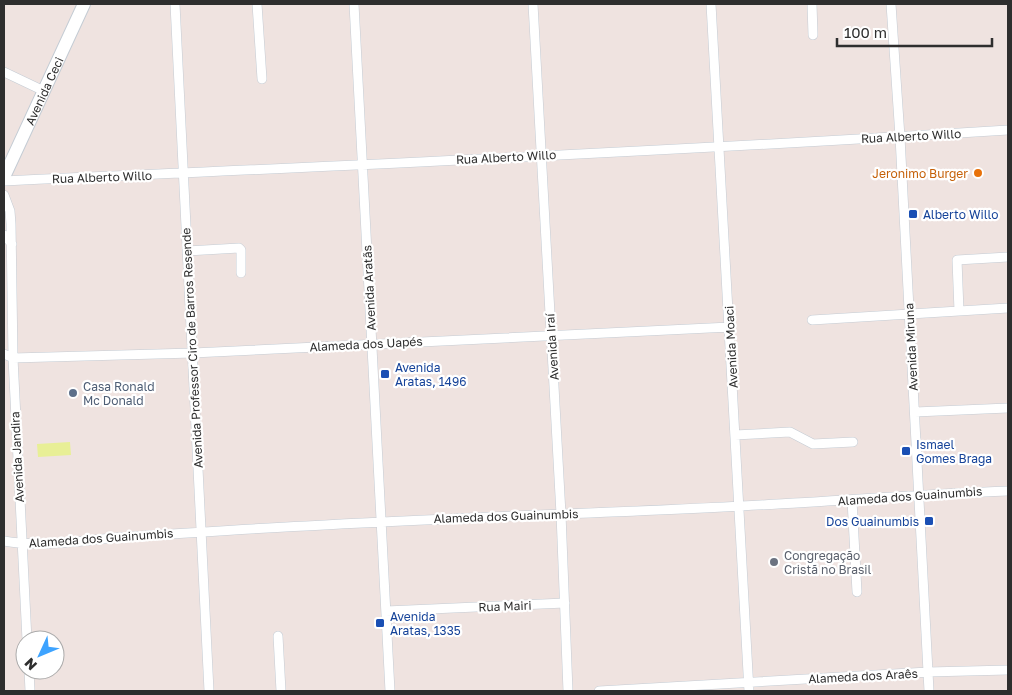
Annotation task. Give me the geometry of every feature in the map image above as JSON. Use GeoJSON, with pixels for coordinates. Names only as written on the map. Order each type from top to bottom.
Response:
{"type":"FeatureCollection","features":[{"type":"Feature","properties":{"kind":"street","name":"Avenida Ceci"},"geometry":{"type":"LineString","coordinates":[[4,177],[7,160],[44,91],[84,4]]}},
{"type":"Feature","properties":{"kind":"street","name":"Avenida Professor Ciro de Barros Resende"},"geometry":{"type":"LineString","coordinates":[[175,4],[209,691]]}},
{"type":"Feature","properties":{"kind":"street"},"geometry":{"type":"LineString","coordinates":[[257,4],[262,79]]}},
{"type":"Feature","properties":{"kind":"street","name":"Avenida Aratãs"},"geometry":{"type":"LineString","coordinates":[[354,4],[390,691]]}},
{"type":"Feature","properties":{"kind":"street","name":"Avenida Iraí"},"geometry":{"type":"LineString","coordinates":[[534,4],[561,514],[568,691]]}},
{"type":"Feature","properties":{"kind":"street","name":"Avenida Moaci"},"geometry":{"type":"LineString","coordinates":[[712,4],[749,687]]}},
{"type":"Feature","properties":{"kind":"street"},"geometry":{"type":"LineString","coordinates":[[812,4],[813,35]]}},
{"type":"Feature","properties":{"kind":"street","name":"Avenida Miruna"},"geometry":{"type":"LineString","coordinates":[[891,4],[900,137],[929,691]]}},
{"type":"Feature","properties":{"kind":"street"},"geometry":{"type":"LineString","coordinates":[[4,72],[44,91]]}},
{"type":"Feature","properties":{"kind":"street","name":"Rua Alberto Willo"},"geometry":{"type":"LineString","coordinates":[[4,181],[183,174],[1008,130]]}},
{"type":"Feature","properties":{"kind":"street","name":"Avenida Jandira"},"geometry":{"type":"LineString","coordinates":[[4,195],[10,211],[12,244],[13,358],[26,630]]}},
{"type":"Feature","properties":{"kind":"street"},"geometry":{"type":"LineString","coordinates":[[4,235],[12,244]]}},
{"type":"Feature","properties":{"kind":"street"},"geometry":{"type":"LineString","coordinates":[[187,251],[239,248],[241,250],[241,273]]}},
{"type":"Feature","properties":{"kind":"street"},"geometry":{"type":"LineString","coordinates":[[958,311],[957,260],[1008,257]]}},
{"type":"Feature","properties":{"kind":"street"},"geometry":{"type":"LineString","coordinates":[[812,320],[1008,308]]}},
{"type":"Feature","properties":{"kind":"street","name":"Alameda dos Uapés"},"geometry":{"type":"LineString","coordinates":[[4,354],[13,358],[193,352],[730,327]]}},
{"type":"Feature","properties":{"kind":"street"},"geometry":{"type":"LineString","coordinates":[[915,412],[1008,408]]}},
{"type":"Feature","properties":{"kind":"street"},"geometry":{"type":"LineString","coordinates":[[735,435],[790,432],[813,444],[853,442]]}},
{"type":"Feature","properties":{"kind":"street","name":"Alameda dos Guainumbis"},"geometry":{"type":"LineString","coordinates":[[4,541],[21,544],[53,543],[200,532],[739,506],[1008,490]]}},
{"type":"Feature","properties":{"kind":"street"},"geometry":{"type":"LineString","coordinates":[[852,500],[857,592]]}},
{"type":"Feature","properties":{"kind":"street","name":"Rua Mairi"},"geometry":{"type":"LineString","coordinates":[[386,611],[564,603]]}},
{"type":"Feature","properties":{"kind":"street"},"geometry":{"type":"LineString","coordinates":[[278,636],[281,691]]}},
{"type":"Feature","properties":{"kind":"street","name":"Alameda dos Araês"},"geometry":{"type":"LineString","coordinates":[[599,691],[749,687],[928,672],[1008,670]]}},
{"type":"Feature","properties":{"kind":"green space"},"geometry":{"type":"Polygon","coordinates":[[[70,442],[71,455],[38,457],[37,444],[70,442]]]}},
{"type":"Feature","properties":{"kind":"place","name":"Jeronimo Burger"},"geometry":{"type":"Point","coordinates":[978,173]}},
{"type":"Feature","properties":{"kind":"place","name":"Alberto Willo"},"geometry":{"type":"Point","coordinates":[913,214]}},
{"type":"Feature","properties":{"kind":"place","name":"Avenida Aratas, 1496"},"geometry":{"type":"Point","coordinates":[385,374]}},
{"type":"Feature","properties":{"kind":"place","name":"Casa Ronald Mc Donald"},"geometry":{"type":"Point","coordinates":[73,393]}},
{"type":"Feature","properties":{"kind":"place","name":"Ismael Gomes Braga"},"geometry":{"type":"Point","coordinates":[906,451]}},
{"type":"Feature","properties":{"kind":"place","name":"Dos Guainumbis"},"geometry":{"type":"Point","coordinates":[929,521]}},
{"type":"Feature","properties":{"kind":"place","name":"Congregação Cristã no Brasil"},"geometry":{"type":"Point","coordinates":[774,562]}},
{"type":"Feature","properties":{"kind":"place","name":"Avenida Aratas, 1335"},"geometry":{"type":"Point","coordinates":[380,623]}}]}
